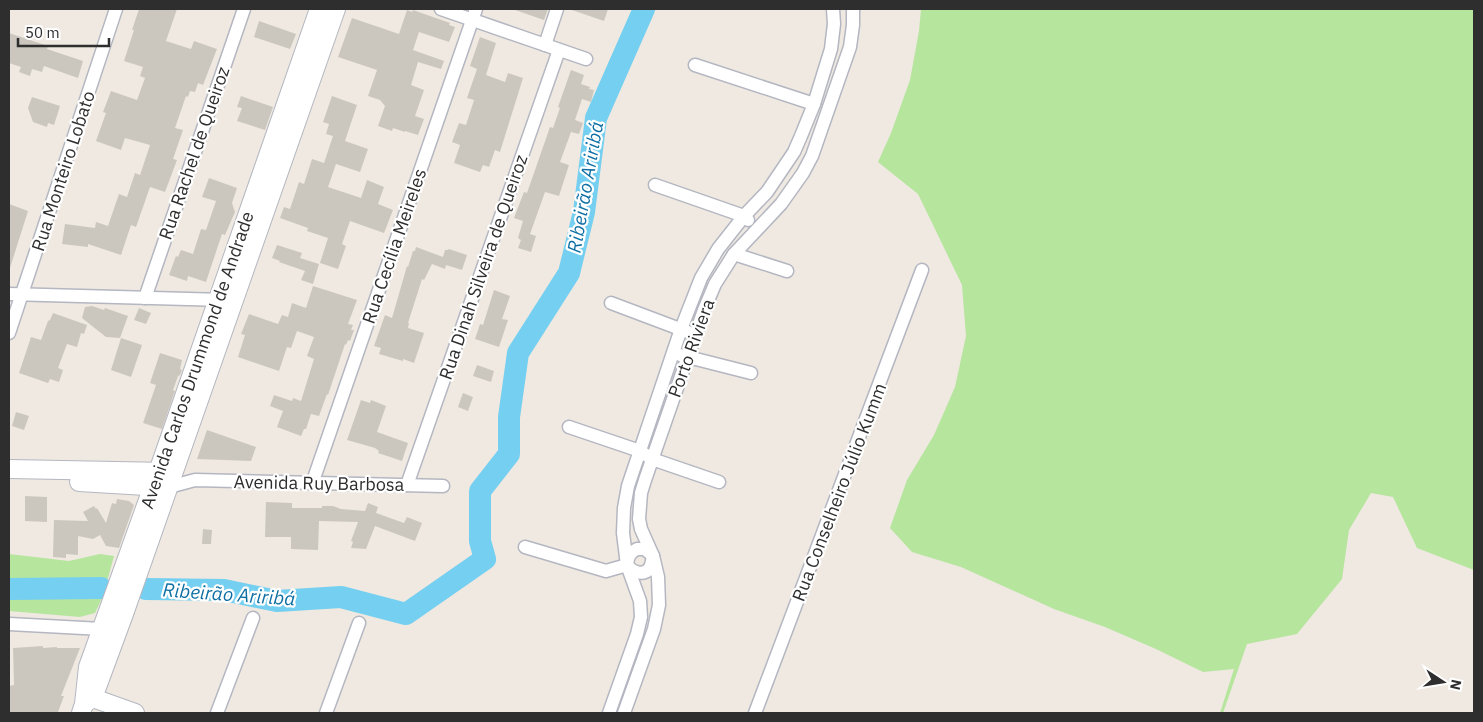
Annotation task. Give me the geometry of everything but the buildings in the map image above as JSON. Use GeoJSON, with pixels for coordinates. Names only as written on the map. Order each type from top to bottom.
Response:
{"type":"FeatureCollection","features":[{"type":"Feature","properties":{"kind":"main road","name":"Avenida Carlos Drummond de Andrade"},"geometry":{"type":"LineString","coordinates":[[226,300],[319,9]]}},
{"type":"Feature","properties":{"kind":"main road","name":"Avenida Carlos Drummond de Andrade"},"geometry":{"type":"LineString","coordinates":[[86,705],[88,667],[163,479],[226,300],[336,9]]}},
{"type":"Feature","properties":{"kind":"main road","name":"Avenida Ruy Barbosa"},"geometry":{"type":"LineString","coordinates":[[9,470],[163,479]]}},
{"type":"Feature","properties":{"kind":"main road","name":"Avenida Carlos Drummond de Andrade"},"geometry":{"type":"LineString","coordinates":[[86,705],[124,614],[163,479]]}},
{"type":"Feature","properties":{"kind":"main road","name":"Avenida Ruy Barbosa"},"geometry":{"type":"LineString","coordinates":[[9,480],[163,479]]}},
{"type":"Feature","properties":{"kind":"main road"},"geometry":{"type":"LineString","coordinates":[[86,705],[135,713]]}},
{"type":"Feature","properties":{"kind":"street","name":"Rua Monteiro Lobato"},"geometry":{"type":"LineString","coordinates":[[9,333],[116,9]]}},
{"type":"Feature","properties":{"kind":"street","name":"Rua Rachel de Queiroz"},"geometry":{"type":"LineString","coordinates":[[145,298],[244,9]]}},
{"type":"Feature","properties":{"kind":"street"},"geometry":{"type":"LineString","coordinates":[[441,9],[474,14],[545,45],[586,59]]}},
{"type":"Feature","properties":{"kind":"street"},"geometry":{"type":"LineString","coordinates":[[545,45],[557,9]]}},
{"type":"Feature","properties":{"kind":"street","name":"Porto Riviera"},"geometry":{"type":"LineString","coordinates":[[609,713],[641,618],[640,601],[627,565],[623,533],[624,508],[628,486],[681,329],[707,266],[744,216],[767,192],[794,152],[814,104],[831,49],[834,24],[832,9]]}},
{"type":"Feature","properties":{"kind":"street","name":"Porto Riviera"},"geometry":{"type":"LineString","coordinates":[[624,713],[654,629],[659,605],[658,577],[653,556],[641,528],[639,518],[641,493],[652,459],[695,334],[715,284],[734,254],[792,190],[812,156],[850,47],[853,9]]}},
{"type":"Feature","properties":{"kind":"street","name":"Rua Cecília Meireles"},"geometry":{"type":"LineString","coordinates":[[312,484],[474,14]]}},
{"type":"Feature","properties":{"kind":"street","name":"Rua Dinah Silveira de Queiroz"},"geometry":{"type":"LineString","coordinates":[[407,485],[560,50]]}},
{"type":"Feature","properties":{"kind":"street"},"geometry":{"type":"LineString","coordinates":[[695,66],[814,104]]}},
{"type":"Feature","properties":{"kind":"street"},"geometry":{"type":"LineString","coordinates":[[656,185],[744,216],[758,228]]}},
{"type":"Feature","properties":{"kind":"street"},"geometry":{"type":"LineString","coordinates":[[734,254],[787,271]]}},
{"type":"Feature","properties":{"kind":"street","name":"Rua Conselheiro Júlio Kumm"},"geometry":{"type":"LineString","coordinates":[[755,713],[922,270]]}},
{"type":"Feature","properties":{"kind":"street"},"geometry":{"type":"LineString","coordinates":[[9,294],[226,300]]}},
{"type":"Feature","properties":{"kind":"street"},"geometry":{"type":"LineString","coordinates":[[611,303],[695,334]]}},
{"type":"Feature","properties":{"kind":"street"},"geometry":{"type":"LineString","coordinates":[[674,353],[750,373]]}},
{"type":"Feature","properties":{"kind":"street"},"geometry":{"type":"LineString","coordinates":[[569,427],[640,451],[652,459],[719,482]]}},
{"type":"Feature","properties":{"kind":"street","name":"Avenida Ruy Barbosa"},"geometry":{"type":"LineString","coordinates":[[163,479],[443,486]]}},
{"type":"Feature","properties":{"kind":"street"},"geometry":{"type":"LineString","coordinates":[[526,547],[606,571],[627,565],[628,557],[637,550],[648,550],[653,556]]}},
{"type":"Feature","properties":{"kind":"street"},"geometry":{"type":"LineString","coordinates":[[9,624],[102,629],[113,626],[124,614]]}},
{"type":"Feature","properties":{"kind":"street"},"geometry":{"type":"LineString","coordinates":[[217,713],[253,618]]}},
{"type":"Feature","properties":{"kind":"street"},"geometry":{"type":"LineString","coordinates":[[326,713],[359,623]]}},
{"type":"Feature","properties":{"kind":"street"},"geometry":{"type":"LineString","coordinates":[[621,679],[635,684]]}},
{"type":"Feature","properties":{"kind":"green space"},"geometry":{"type":"Polygon","coordinates":[[[921,9],[1474,9],[1474,570],[1417,548],[1393,497],[1371,493],[1349,530],[1342,579],[1297,634],[1247,644],[1223,713],[1220,713],[1234,669],[1203,672],[1156,649],[1105,627],[1054,609],[961,567],[912,552],[890,528],[907,480],[934,435],[955,387],[966,336],[962,285],[918,194],[878,162],[891,133],[910,80],[921,9]]]}},
{"type":"Feature","properties":{"kind":"green space"},"geometry":{"type":"Polygon","coordinates":[[[9,554],[69,561],[100,554],[114,556],[103,596],[95,613],[80,617],[9,611],[9,554]]]}},
{"type":"Feature","properties":{"kind":"waterway","name":"Ribeirão Ariribá"},"geometry":{"type":"LineString","coordinates":[[146,589],[224,590],[277,601],[341,597],[406,614],[485,559],[480,541],[480,491],[509,454],[509,417],[518,353],[569,273],[584,212],[596,118],[644,9]]}},
{"type":"Feature","properties":{"kind":"waterway","name":"Ribeirão Ariribá"},"geometry":{"type":"LineString","coordinates":[[9,589],[101,588]]}}]}
